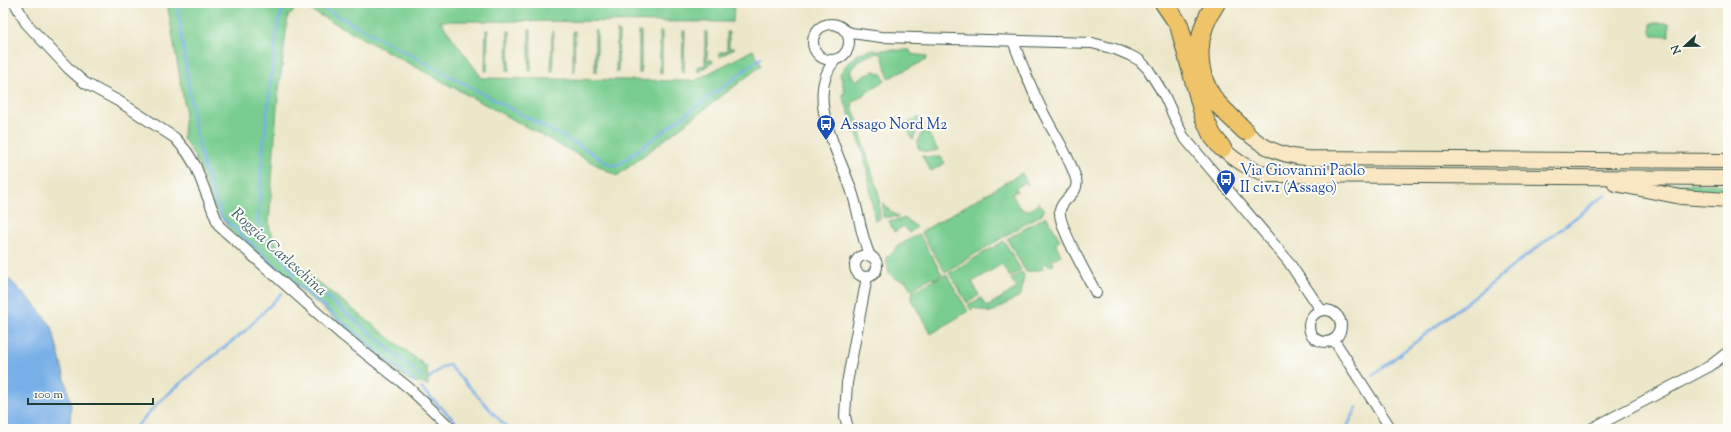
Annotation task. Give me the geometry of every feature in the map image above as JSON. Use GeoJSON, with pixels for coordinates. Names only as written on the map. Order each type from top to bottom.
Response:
{"type":"FeatureCollection","features":[{"type":"Feature","properties":{"kind":"highway"},"geometry":{"type":"LineString","coordinates":[[1164,3],[1179,25],[1204,118],[1212,134],[1222,148]]}},
{"type":"Feature","properties":{"kind":"highway"},"geometry":{"type":"LineString","coordinates":[[1216,3],[1208,16],[1202,32],[1199,53],[1201,68],[1205,83],[1214,99],[1245,131]]}},
{"type":"Feature","properties":{"kind":"main road"},"geometry":{"type":"LineString","coordinates":[[1245,131],[1266,148],[1288,156],[1306,158],[1728,161]]}},
{"type":"Feature","properties":{"kind":"main road"},"geometry":{"type":"LineString","coordinates":[[1222,148],[1238,163],[1252,171],[1270,175],[1728,178]]}},
{"type":"Feature","properties":{"kind":"main road"},"geometry":{"type":"LineString","coordinates":[[1701,160],[1728,153]]}},
{"type":"Feature","properties":{"kind":"main road"},"geometry":{"type":"LineString","coordinates":[[1585,177],[1681,198],[1728,200]]}},
{"type":"Feature","properties":{"kind":"street"},"geometry":{"type":"LineString","coordinates":[[15,3],[26,23],[69,69],[85,83],[120,102],[175,138],[187,152],[195,165],[219,226],[341,334],[409,388],[452,429]]}},
{"type":"Feature","properties":{"kind":"street"},"geometry":{"type":"LineString","coordinates":[[835,60],[823,58],[818,55],[813,44],[814,38],[819,29],[829,24],[840,26],[849,39],[848,49]]}},
{"type":"Feature","properties":{"kind":"street"},"geometry":{"type":"LineString","coordinates":[[844,30],[851,33],[874,37],[1092,43],[1115,49],[1139,60],[1155,79],[1183,136],[1288,261],[1321,310],[1332,312],[1340,320],[1341,331],[1334,340],[1330,342],[1320,342],[1312,336],[1310,332],[1310,318],[1321,310]]}},
{"type":"Feature","properties":{"kind":"street"},"geometry":{"type":"LineString","coordinates":[[870,256],[863,256],[856,263],[857,273],[867,277],[873,274],[877,268],[876,261],[870,256],[861,234],[854,196],[823,110],[824,80],[827,69],[853,45],[874,37]]}},
{"type":"Feature","properties":{"kind":"street"},"geometry":{"type":"LineString","coordinates":[[1013,41],[1043,113],[1062,145],[1076,180],[1075,190],[1061,207],[1060,215],[1069,240],[1096,293]]}},
{"type":"Feature","properties":{"kind":"street"},"geometry":{"type":"LineString","coordinates":[[848,429],[845,416],[847,383],[867,277]]}},
{"type":"Feature","properties":{"kind":"street"},"geometry":{"type":"LineString","coordinates":[[1334,340],[1391,429]]}},
{"type":"Feature","properties":{"kind":"street"},"geometry":{"type":"LineString","coordinates":[[1591,429],[1696,373],[1728,352]]}},
{"type":"Feature","properties":{"kind":"green space"},"geometry":{"type":"Polygon","coordinates":[[[167,3],[734,3],[733,22],[440,21],[482,78],[694,81],[753,50],[761,66],[617,176],[301,5],[288,16],[277,107],[269,224],[273,237],[281,249],[302,270],[427,367],[428,385],[408,380],[231,231],[215,209],[198,163],[183,137],[185,108],[167,3]]]}},
{"type":"Feature","properties":{"kind":"green space"},"geometry":{"type":"Polygon","coordinates":[[[1651,23],[1669,23],[1669,36],[1651,35],[1651,23]]]}},
{"type":"Feature","properties":{"kind":"green space"},"geometry":{"type":"Polygon","coordinates":[[[486,30],[488,30],[487,71],[485,71],[486,30]]]}},
{"type":"Feature","properties":{"kind":"green space"},"geometry":{"type":"Polygon","coordinates":[[[529,30],[531,30],[531,71],[529,71],[529,30]]]}},
{"type":"Feature","properties":{"kind":"green space"},"geometry":{"type":"Polygon","coordinates":[[[508,31],[510,31],[509,71],[507,71],[508,31]]]}},
{"type":"Feature","properties":{"kind":"green space"},"geometry":{"type":"Polygon","coordinates":[[[552,31],[553,71],[551,71],[552,31]]]}},
{"type":"Feature","properties":{"kind":"green space"},"geometry":{"type":"Polygon","coordinates":[[[573,31],[575,31],[574,72],[573,72],[573,31]]]}},
{"type":"Feature","properties":{"kind":"green space"},"geometry":{"type":"Polygon","coordinates":[[[595,31],[597,31],[597,72],[595,72],[595,31]]]}},
{"type":"Feature","properties":{"kind":"green space"},"geometry":{"type":"Polygon","coordinates":[[[617,31],[619,31],[618,72],[616,72],[617,31]]]}},
{"type":"Feature","properties":{"kind":"green space"},"geometry":{"type":"Polygon","coordinates":[[[683,31],[685,31],[684,72],[682,72],[683,31]]]}},
{"type":"Feature","properties":{"kind":"green space"},"geometry":{"type":"Polygon","coordinates":[[[639,32],[641,32],[641,73],[639,73],[639,32]]]}},
{"type":"Feature","properties":{"kind":"green space"},"geometry":{"type":"Polygon","coordinates":[[[660,32],[662,32],[662,73],[660,73],[660,32]]]}},
{"type":"Feature","properties":{"kind":"green space"},"geometry":{"type":"Polygon","coordinates":[[[705,32],[707,32],[707,60],[712,60],[713,62],[698,72],[698,66],[705,66],[705,32]]]}},
{"type":"Feature","properties":{"kind":"green space"},"geometry":{"type":"Polygon","coordinates":[[[727,32],[729,32],[729,48],[735,48],[720,57],[720,52],[727,52],[727,32]]]}},
{"type":"Feature","properties":{"kind":"green space"},"geometry":{"type":"Polygon","coordinates":[[[869,50],[910,50],[911,54],[927,56],[926,60],[889,78],[881,53],[863,58],[850,71],[855,81],[873,71],[881,73],[885,80],[853,102],[852,107],[858,121],[879,195],[880,219],[875,221],[867,169],[858,137],[842,94],[845,93],[840,74],[852,59],[860,53],[869,50]]]}},
{"type":"Feature","properties":{"kind":"green space"},"geometry":{"type":"Polygon","coordinates":[[[919,117],[922,123],[913,140],[905,125],[919,117]]]}},
{"type":"Feature","properties":{"kind":"green space"},"geometry":{"type":"Polygon","coordinates":[[[926,130],[938,150],[928,152],[918,148],[919,138],[926,130]]]}},
{"type":"Feature","properties":{"kind":"green space"},"geometry":{"type":"Polygon","coordinates":[[[922,156],[941,157],[945,163],[931,171],[922,156]]]}},
{"type":"Feature","properties":{"kind":"green space"},"geometry":{"type":"Polygon","coordinates":[[[1022,173],[1028,185],[1026,182],[1015,188],[1017,191],[1012,194],[1020,209],[1022,208],[1023,211],[1027,209],[1028,211],[1039,204],[1038,201],[1044,210],[1042,214],[945,272],[921,232],[1022,173]]]}},
{"type":"Feature","properties":{"kind":"green space"},"geometry":{"type":"Polygon","coordinates":[[[1647,183],[1728,185],[1728,194],[1680,191],[1647,183]]]}},
{"type":"Feature","properties":{"kind":"green space"},"geometry":{"type":"Polygon","coordinates":[[[883,202],[890,211],[899,217],[883,217],[883,202]]]}},
{"type":"Feature","properties":{"kind":"green space"},"geometry":{"type":"Polygon","coordinates":[[[1046,216],[1060,240],[1056,244],[1061,255],[1052,260],[1054,264],[1050,266],[1045,263],[1043,265],[1043,269],[1026,272],[1007,239],[1046,216]]]}},
{"type":"Feature","properties":{"kind":"green space"},"geometry":{"type":"Polygon","coordinates":[[[904,218],[917,227],[909,233],[904,226],[894,232],[889,221],[904,218]]]}},
{"type":"Feature","properties":{"kind":"green space"},"geometry":{"type":"Polygon","coordinates":[[[919,234],[942,274],[934,279],[930,278],[911,290],[906,281],[895,278],[890,274],[888,271],[886,257],[894,252],[896,247],[919,234]]]}},
{"type":"Feature","properties":{"kind":"green space"},"geometry":{"type":"Polygon","coordinates":[[[1004,241],[1021,270],[1010,277],[1002,264],[972,282],[979,295],[967,303],[949,273],[1004,241]]]}},
{"type":"Feature","properties":{"kind":"green space"},"geometry":{"type":"Polygon","coordinates":[[[1022,272],[1024,275],[1021,295],[991,313],[974,308],[971,310],[968,305],[981,298],[986,307],[1017,288],[1011,279],[1022,272]]]}},
{"type":"Feature","properties":{"kind":"green space"},"geometry":{"type":"Polygon","coordinates":[[[946,274],[968,311],[931,334],[911,300],[913,291],[946,274]]]}},
{"type":"Feature","properties":{"kind":"water"},"geometry":{"type":"Polygon","coordinates":[[[3,280],[10,280],[35,305],[52,327],[71,403],[70,422],[66,429],[3,429],[3,280]]]}},
{"type":"Feature","properties":{"kind":"waterway","name":"Roggia Carleschina"},"geometry":{"type":"LineString","coordinates":[[177,3],[195,130],[205,171],[222,217],[288,277],[415,382]]}},
{"type":"Feature","properties":{"kind":"waterway"},"geometry":{"type":"LineString","coordinates":[[285,3],[278,22],[262,155],[258,221],[266,239],[294,272]]}},
{"type":"Feature","properties":{"kind":"waterway"},"geometry":{"type":"LineString","coordinates":[[314,3],[586,149],[610,165],[618,165],[761,58]]}},
{"type":"Feature","properties":{"kind":"waterway"},"geometry":{"type":"LineString","coordinates":[[1373,375],[1606,194]]}},
{"type":"Feature","properties":{"kind":"waterway"},"geometry":{"type":"LineString","coordinates":[[290,279],[294,272],[301,275],[421,376]]}},
{"type":"Feature","properties":{"kind":"waterway"},"geometry":{"type":"LineString","coordinates":[[134,429],[159,402],[191,374],[245,331],[282,293]]}},
{"type":"Feature","properties":{"kind":"waterway"},"geometry":{"type":"LineString","coordinates":[[429,378],[443,367],[449,365],[508,429]]}},
{"type":"Feature","properties":{"kind":"waterway","name":"Roggia Carleschina"},"geometry":{"type":"LineString","coordinates":[[421,388],[463,429]]}},
{"type":"Feature","properties":{"kind":"waterway"},"geometry":{"type":"LineString","coordinates":[[1346,429],[1357,407]]}},
{"type":"Feature","properties":{"kind":"place","name":"Assago Nord M2"},"geometry":{"type":"Point","coordinates":[826,141]}},
{"type":"Feature","properties":{"kind":"place","name":"Via Giovanni Paolo II civ.1 (Assago)"},"geometry":{"type":"Point","coordinates":[1226,196]}}]}
